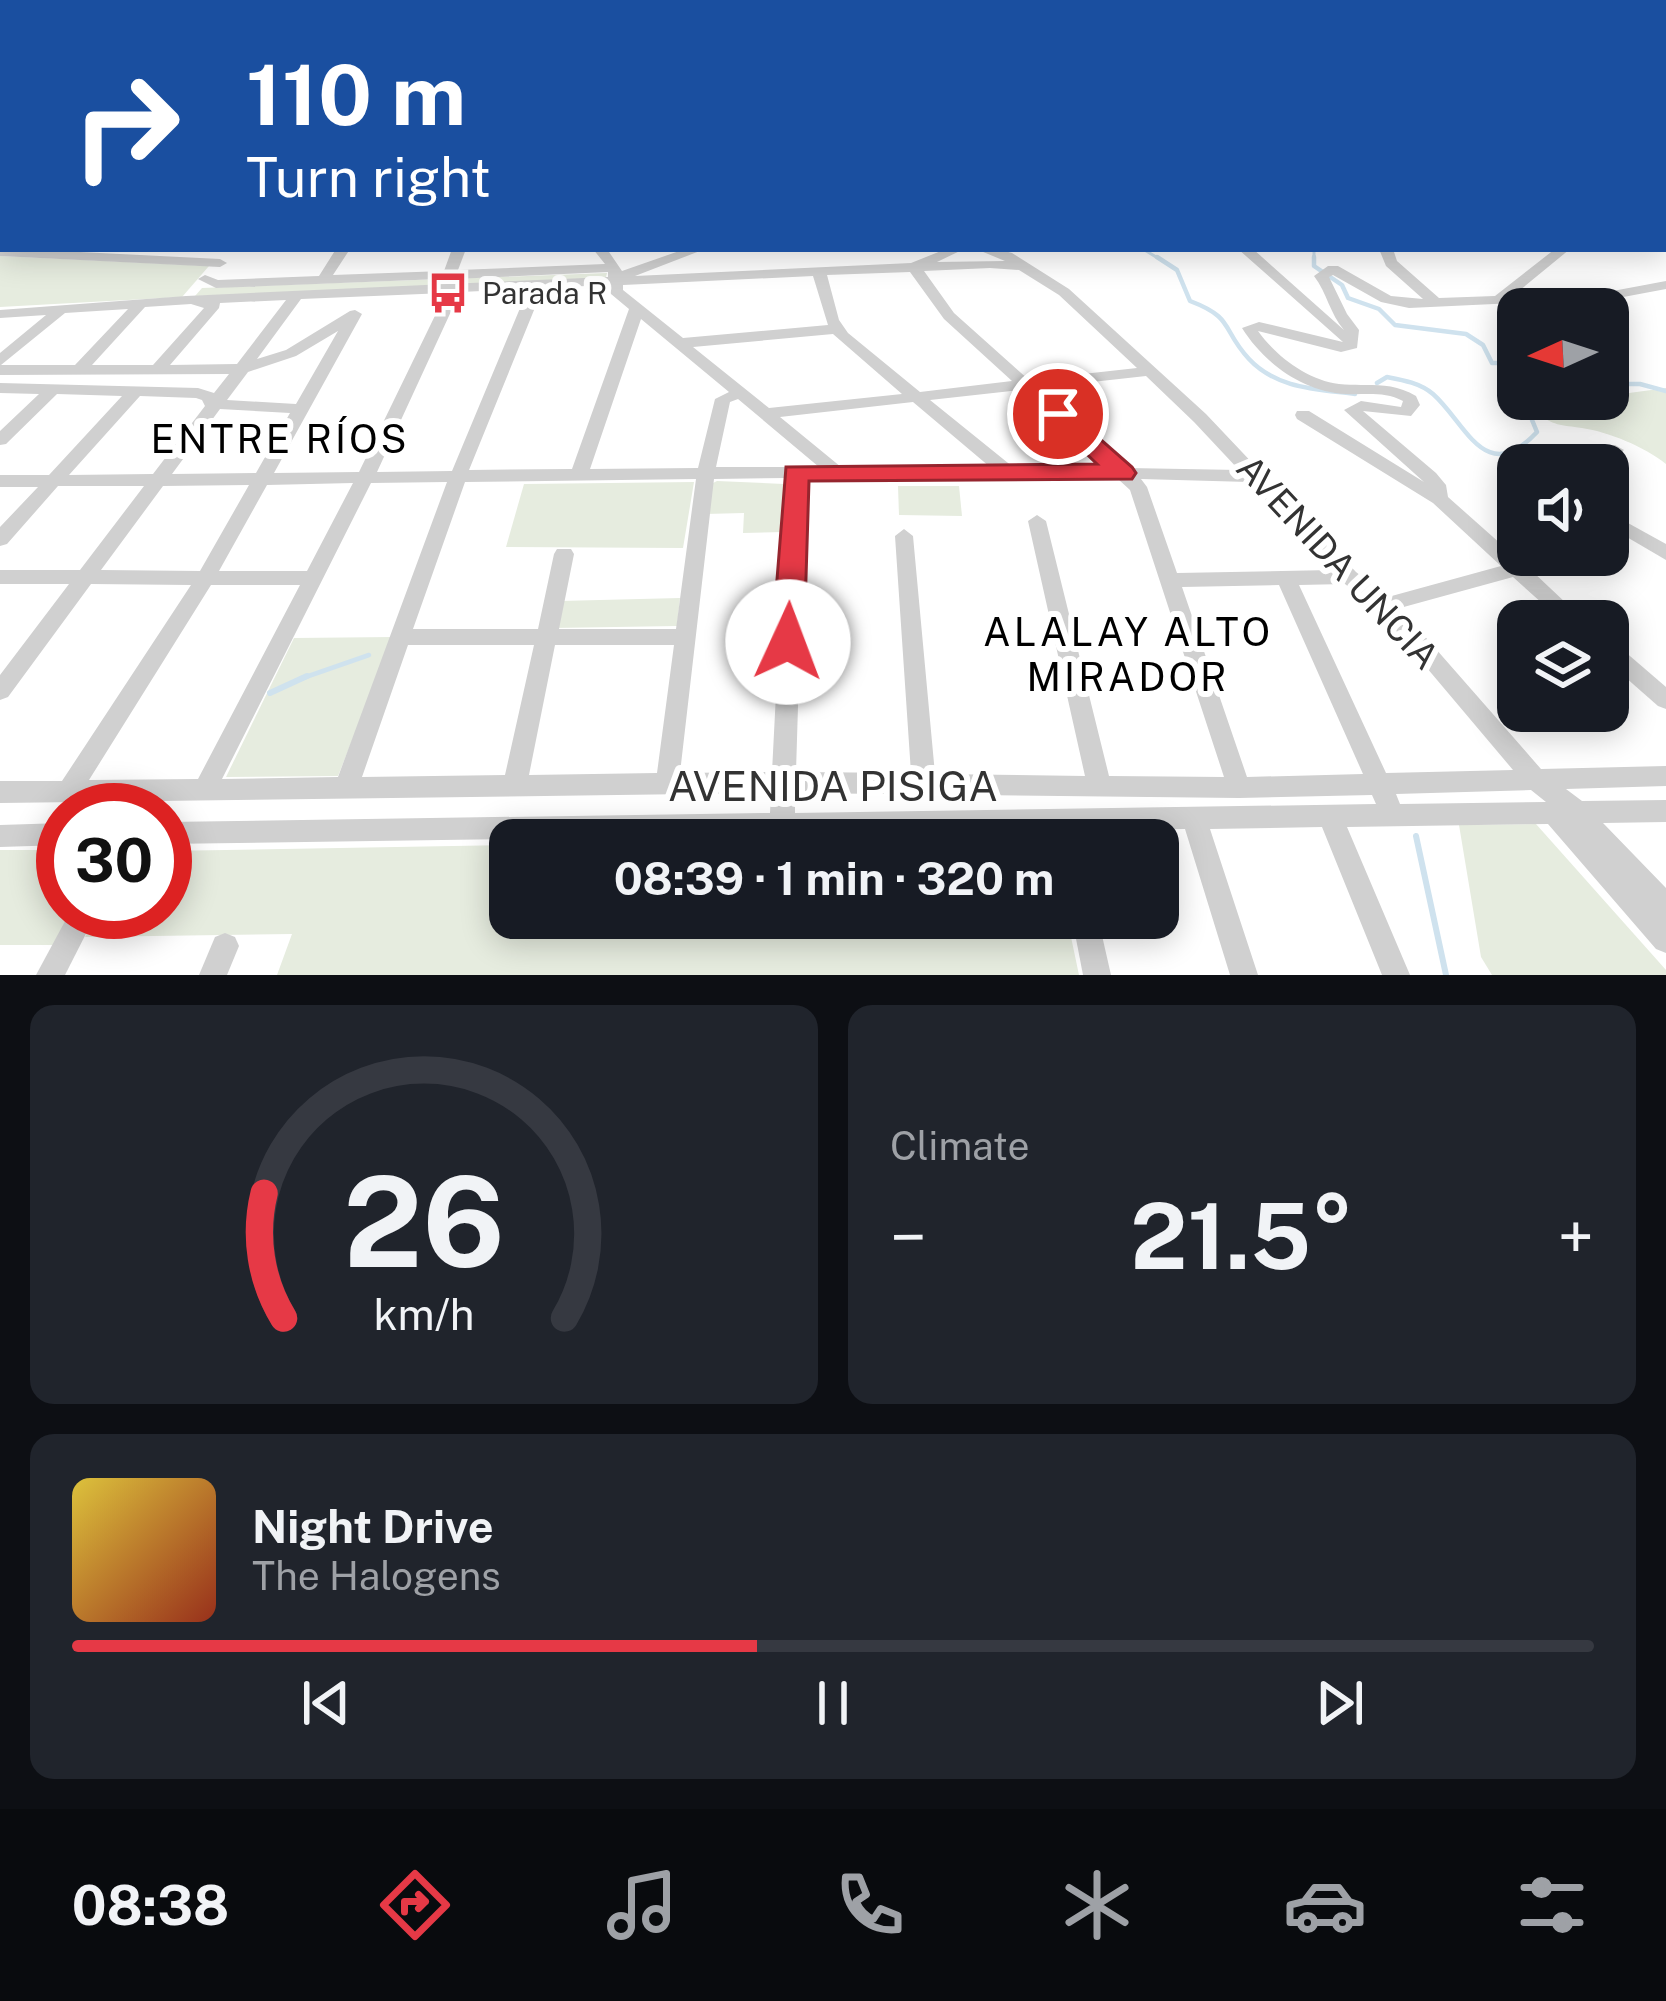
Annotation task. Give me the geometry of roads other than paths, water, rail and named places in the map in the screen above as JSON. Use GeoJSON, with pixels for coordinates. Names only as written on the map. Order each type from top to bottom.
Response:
{"type":"FeatureCollection","features":[{"type":"Feature","properties":{"kind":"street"},"geometry":{"type":"LineString","coordinates":[[60,252],[220,263]]}},
{"type":"Feature","properties":{"kind":"street"},"geometry":{"type":"LineString","coordinates":[[186,300],[230,252]]}},
{"type":"Feature","properties":{"kind":"street"},"geometry":{"type":"LineString","coordinates":[[324,279],[341,252]]}},
{"type":"Feature","properties":{"kind":"street"},"geometry":{"type":"LineString","coordinates":[[206,789],[365,478],[449,285],[458,252]]}},
{"type":"Feature","properties":{"kind":"street"},"geometry":{"type":"LineString","coordinates":[[601,252],[616,291],[836,472]]}},
{"type":"Feature","properties":{"kind":"street"},"geometry":{"type":"LineString","coordinates":[[205,279],[216,284],[324,279],[536,287],[613,278],[689,252]]}},
{"type":"Feature","properties":{"kind":"street"},"geometry":{"type":"LineString","coordinates":[[914,267],[950,252]]}},
{"type":"Feature","properties":{"kind":"street","name":"AVENIDA UNCIA"},"geometry":{"type":"LineString","coordinates":[[991,252],[1026,266],[1087,311],[1258,476],[1349,577],[1385,605],[1566,813],[1666,907]]}},
{"type":"Feature","properties":{"kind":"street"},"geometry":{"type":"LineString","coordinates":[[1248,252],[1352,345]]}},
{"type":"Feature","properties":{"kind":"street"},"geometry":{"type":"LineString","coordinates":[[1387,252],[1391,262],[1436,303]]}},
{"type":"Feature","properties":{"kind":"street"},"geometry":{"type":"LineString","coordinates":[[1514,288],[1559,252]]}},
{"type":"Feature","properties":{"kind":"street"},"geometry":{"type":"LineString","coordinates":[[0,314],[449,285],[1026,266]]}},
{"type":"Feature","properties":{"kind":"street"},"geometry":{"type":"LineString","coordinates":[[914,267],[949,316],[1138,488],[1239,788]]}},
{"type":"Feature","properties":{"kind":"street"},"geometry":{"type":"LineString","coordinates":[[819,272],[838,329],[1009,472]]}},
{"type":"Feature","properties":{"kind":"street"},"geometry":{"type":"LineString","coordinates":[[1352,345],[1352,330],[1334,311],[1325,273],[1348,275],[1386,299],[1436,303],[1497,299]]}},
{"type":"Feature","properties":{"kind":"street"},"geometry":{"type":"LineString","coordinates":[[1629,292],[1666,285]]}},
{"type":"Feature","properties":{"kind":"street"},"geometry":{"type":"LineString","coordinates":[[346,787],[459,474],[536,287]]}},
{"type":"Feature","properties":{"kind":"street"},"geometry":{"type":"LineString","coordinates":[[87,392],[207,379],[291,353],[384,292]]}},
{"type":"Feature","properties":{"kind":"street"},"geometry":{"type":"LineString","coordinates":[[0,691],[296,296]]}},
{"type":"Feature","properties":{"kind":"street"},"geometry":{"type":"LineString","coordinates":[[156,371],[214,305],[186,300]]}},
{"type":"Feature","properties":{"kind":"street"},"geometry":{"type":"LineString","coordinates":[[81,368],[140,304]]}},
{"type":"Feature","properties":{"kind":"street"},"geometry":{"type":"LineString","coordinates":[[0,361],[62,308]]}},
{"type":"Feature","properties":{"kind":"street"},"geometry":{"type":"LineString","coordinates":[[580,471],[637,308]]}},
{"type":"Feature","properties":{"kind":"street"},"geometry":{"type":"LineString","coordinates":[[74,783],[264,481],[355,314]]}},
{"type":"Feature","properties":{"kind":"street"},"geometry":{"type":"LineString","coordinates":[[1352,345],[1341,347],[1259,326],[1249,328],[1270,354],[1315,381],[1335,388],[1384,388],[1410,399],[1412,405],[1405,412],[1361,406],[1352,410],[1430,477],[1438,499]]}},
{"type":"Feature","properties":{"kind":"street"},"geometry":{"type":"LineString","coordinates":[[682,343],[838,329]]}},
{"type":"Feature","properties":{"kind":"street"},"geometry":{"type":"LineString","coordinates":[[0,370],[240,369]]}},
{"type":"Feature","properties":{"kind":"street"},"geometry":{"type":"LineString","coordinates":[[763,413],[1149,371]]}},
{"type":"Feature","properties":{"kind":"street"},"geometry":{"type":"LineString","coordinates":[[0,388],[198,393],[209,397],[212,404]]}},
{"type":"Feature","properties":{"kind":"street"},"geometry":{"type":"LineString","coordinates":[[0,440],[51,391]]}},
{"type":"Feature","properties":{"kind":"street"},"geometry":{"type":"LineString","coordinates":[[0,539],[135,392]]}},
{"type":"Feature","properties":{"kind":"street"},"geometry":{"type":"LineString","coordinates":[[667,784],[706,473],[724,400],[738,394]]}},
{"type":"Feature","properties":{"kind":"street"},"geometry":{"type":"LineString","coordinates":[[212,404],[302,409]]}},
{"type":"Feature","properties":{"kind":"street"},"geometry":{"type":"LineString","coordinates":[[1303,415],[1438,499],[1497,552]]}},
{"type":"Feature","properties":{"kind":"street"},"geometry":{"type":"LineString","coordinates":[[0,481],[264,481],[580,471],[1258,476]]}},
{"type":"Feature","properties":{"kind":"street"},"geometry":{"type":"LineString","coordinates":[[782,819],[796,473]]}},
{"type":"Feature","properties":{"kind":"street"},"geometry":{"type":"LineString","coordinates":[[1036,521],[1100,787]]}},
{"type":"Feature","properties":{"kind":"street"},"geometry":{"type":"LineString","coordinates":[[1629,531],[1666,553]]}},
{"type":"Feature","properties":{"kind":"street"},"geometry":{"type":"LineString","coordinates":[[1629,537],[1635,535]]}},
{"type":"Feature","properties":{"kind":"street"},"geometry":{"type":"LineString","coordinates":[[904,536],[924,783]]}},
{"type":"Feature","properties":{"kind":"street"},"geometry":{"type":"LineString","coordinates":[[515,786],[564,554]]}},
{"type":"Feature","properties":{"kind":"street"},"geometry":{"type":"LineString","coordinates":[[1385,605],[1497,574]]}},
{"type":"Feature","properties":{"kind":"street"},"geometry":{"type":"LineString","coordinates":[[1524,576],[1551,600]]}},
{"type":"Feature","properties":{"kind":"street"},"geometry":{"type":"LineString","coordinates":[[0,577],[314,578]]}},
{"type":"Feature","properties":{"kind":"street"},"geometry":{"type":"LineString","coordinates":[[1172,580],[1349,577]]}},
{"type":"Feature","properties":{"kind":"street"},"geometry":{"type":"LineString","coordinates":[[1286,578],[1394,817]]}},
{"type":"Feature","properties":{"kind":"street"},"geometry":{"type":"LineString","coordinates":[[401,637],[685,637]]}},
{"type":"Feature","properties":{"kind":"street"},"geometry":{"type":"LineString","coordinates":[[1629,668],[1666,700]]}},
{"type":"Feature","properties":{"kind":"street","name":"AVENIDA PISIGA"},"geometry":{"type":"LineString","coordinates":[[192,792],[783,782],[1239,788],[1666,776]]}},
{"type":"Feature","properties":{"kind":"street","name":"AVENIDA PISIGA"},"geometry":{"type":"LineString","coordinates":[[0,792],[36,791]]}},
{"type":"Feature","properties":{"kind":"street","name":"AVENIDA PISIGA"},"geometry":{"type":"LineString","coordinates":[[1179,821],[1666,811]]}},
{"type":"Feature","properties":{"kind":"street"},"geometry":{"type":"LineString","coordinates":[[1566,813],[1666,940]]}},
{"type":"Feature","properties":{"kind":"street"},"geometry":{"type":"LineString","coordinates":[[1331,818],[1396,975]]}},
{"type":"Feature","properties":{"kind":"street"},"geometry":{"type":"LineString","coordinates":[[1195,820],[1244,975]]}},
{"type":"Feature","properties":{"kind":"street","name":"AVENIDA PISIGA"},"geometry":{"type":"LineString","coordinates":[[192,832],[489,828]]}},
{"type":"Feature","properties":{"kind":"street"},"geometry":{"type":"LineString","coordinates":[[0,836],[36,835]]}},
{"type":"Feature","properties":{"kind":"street"},"geometry":{"type":"LineString","coordinates":[[50,975],[69,939]]}},
{"type":"Feature","properties":{"kind":"street"},"geometry":{"type":"LineString","coordinates":[[1089,939],[1097,975]]}},
{"type":"Feature","properties":{"kind":"street"},"geometry":{"type":"LineString","coordinates":[[213,975],[225,946]]}},
{"type":"Feature","properties":{"kind":"waterway"},"geometry":{"type":"LineString","coordinates":[[1148,252],[1161,260]]}},
{"type":"Feature","properties":{"kind":"waterway"},"geometry":{"type":"LineString","coordinates":[[1314,252],[1314,266],[1342,285],[1348,298],[1379,309],[1395,325],[1466,334],[1497,363]]}},
{"type":"Feature","properties":{"kind":"waterway"},"geometry":{"type":"LineString","coordinates":[[1157,257],[1177,270],[1190,301],[1221,319],[1260,369],[1298,386],[1355,394]]}},
{"type":"Feature","properties":{"kind":"waterway"},"geometry":{"type":"LineString","coordinates":[[1377,383],[1387,377],[1423,387],[1490,452],[1503,454],[1519,448],[1537,432],[1532,420]]}},
{"type":"Feature","properties":{"kind":"waterway"},"geometry":{"type":"LineString","coordinates":[[1629,384],[1666,391]]}},
{"type":"Feature","properties":{"kind":"waterway"},"geometry":{"type":"LineString","coordinates":[[302,678],[369,655]]}},
{"type":"Feature","properties":{"kind":"waterway"},"geometry":{"type":"LineString","coordinates":[[302,678],[307,676]]}},
{"type":"Feature","properties":{"kind":"waterway"},"geometry":{"type":"LineString","coordinates":[[270,693],[302,678]]}},
{"type":"Feature","properties":{"kind":"waterway"},"geometry":{"type":"LineString","coordinates":[[1416,836],[1446,975]]}},
{"type":"Feature","properties":{"kind":"place","name":"Parada R"},"geometry":{"type":"Point","coordinates":[448,293]}},
{"type":"Feature","properties":{"kind":"district","name":"ENTRE RÍOS"},"geometry":{"type":"Point","coordinates":[280,439]}},
{"type":"Feature","properties":{"kind":"district","name":"ALALAY ALTO MIRADOR"},"geometry":{"type":"Point","coordinates":[1128,654]}}]}
